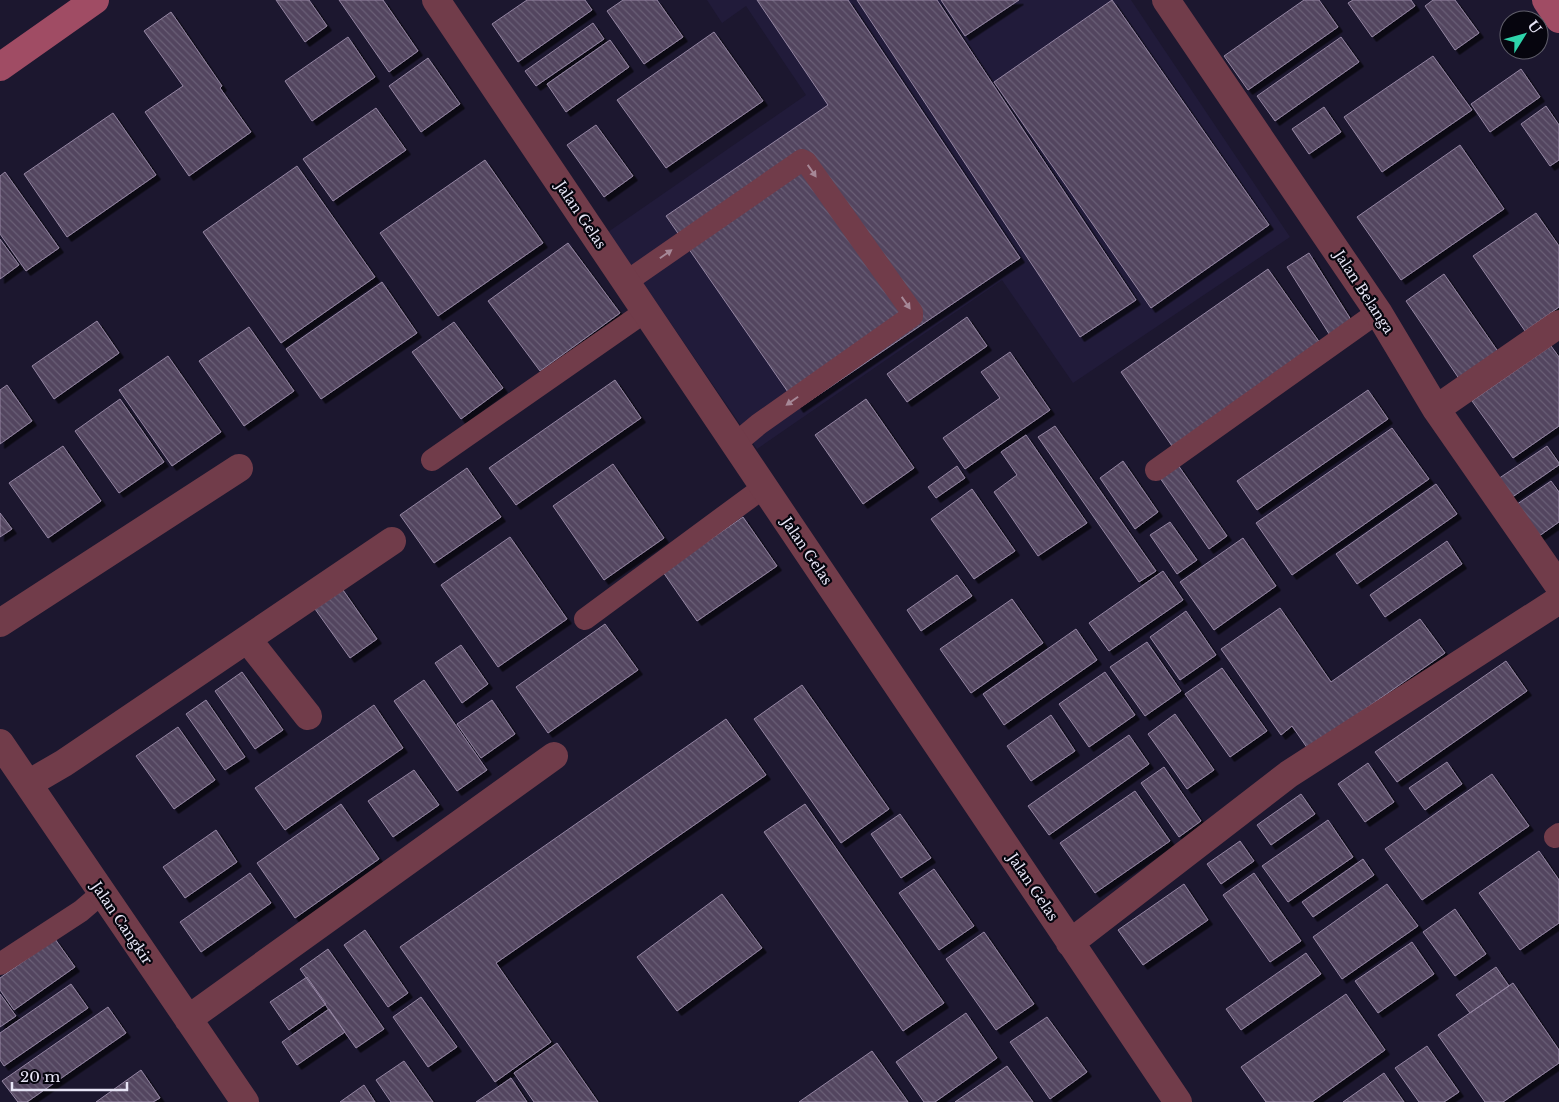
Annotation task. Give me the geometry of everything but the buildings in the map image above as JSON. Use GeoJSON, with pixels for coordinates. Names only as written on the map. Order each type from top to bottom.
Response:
{"type":"FeatureCollection","features":[{"type":"Feature","properties":{"kind":"street"},"geometry":{"type":"LineString","coordinates":[[0,67],[95,0]]}},
{"type":"Feature","properties":{"kind":"street","name":"Jalan Gelas"},"geometry":{"type":"LineString","coordinates":[[436,0],[1178,1102]]}},
{"type":"Feature","properties":{"kind":"street","name":"Jalan Belanga"},"geometry":{"type":"LineString","coordinates":[[1166,0],[1378,312],[1436,409],[1559,586]]}},
{"type":"Feature","properties":{"kind":"street"},"geometry":{"type":"LineString","coordinates":[[1546,0],[1559,19]]}},
{"type":"Feature","properties":{"kind":"street"},"geometry":{"type":"LineString","coordinates":[[1436,409],[1559,324]]}},
{"type":"Feature","properties":{"kind":"street"},"geometry":{"type":"LineString","coordinates":[[0,623],[239,468]]}},
{"type":"Feature","properties":{"kind":"street"},"geometry":{"type":"LineString","coordinates":[[28,784],[64,763],[392,541]]}},
{"type":"Feature","properties":{"kind":"street"},"geometry":{"type":"LineString","coordinates":[[1070,943],[1289,774],[1559,600]]}},
{"type":"Feature","properties":{"kind":"street"},"geometry":{"type":"LineString","coordinates":[[248,640],[308,716]]}},
{"type":"Feature","properties":{"kind":"street","name":"Jalan Cangkir"},"geometry":{"type":"LineString","coordinates":[[0,743],[245,1102]]}},
{"type":"Feature","properties":{"kind":"street"},"geometry":{"type":"LineString","coordinates":[[188,1019],[554,756]]}},
{"type":"Feature","properties":{"kind":"lane"},"geometry":{"type":"LineString","coordinates":[[626,282],[802,160],[806,162],[912,312],[912,316],[735,444]]}},
{"type":"Feature","properties":{"kind":"lane"},"geometry":{"type":"LineString","coordinates":[[432,460],[646,311]]}},
{"type":"Feature","properties":{"kind":"lane"},"geometry":{"type":"LineString","coordinates":[[1156,470],[1378,312]]}},
{"type":"Feature","properties":{"kind":"lane"},"geometry":{"type":"LineString","coordinates":[[585,619],[764,487]]}},
{"type":"Feature","properties":{"kind":"lane"},"geometry":{"type":"LineString","coordinates":[[0,964],[80,911],[102,893]]}},
{"type":"Feature","properties":{"kind":"shaded area"},"geometry":{"type":"Polygon","coordinates":[[[707,0],[1131,0],[1290,237],[1073,383],[1002,280],[757,449],[608,232],[806,95],[746,6],[722,23],[707,0]]]}}]}
